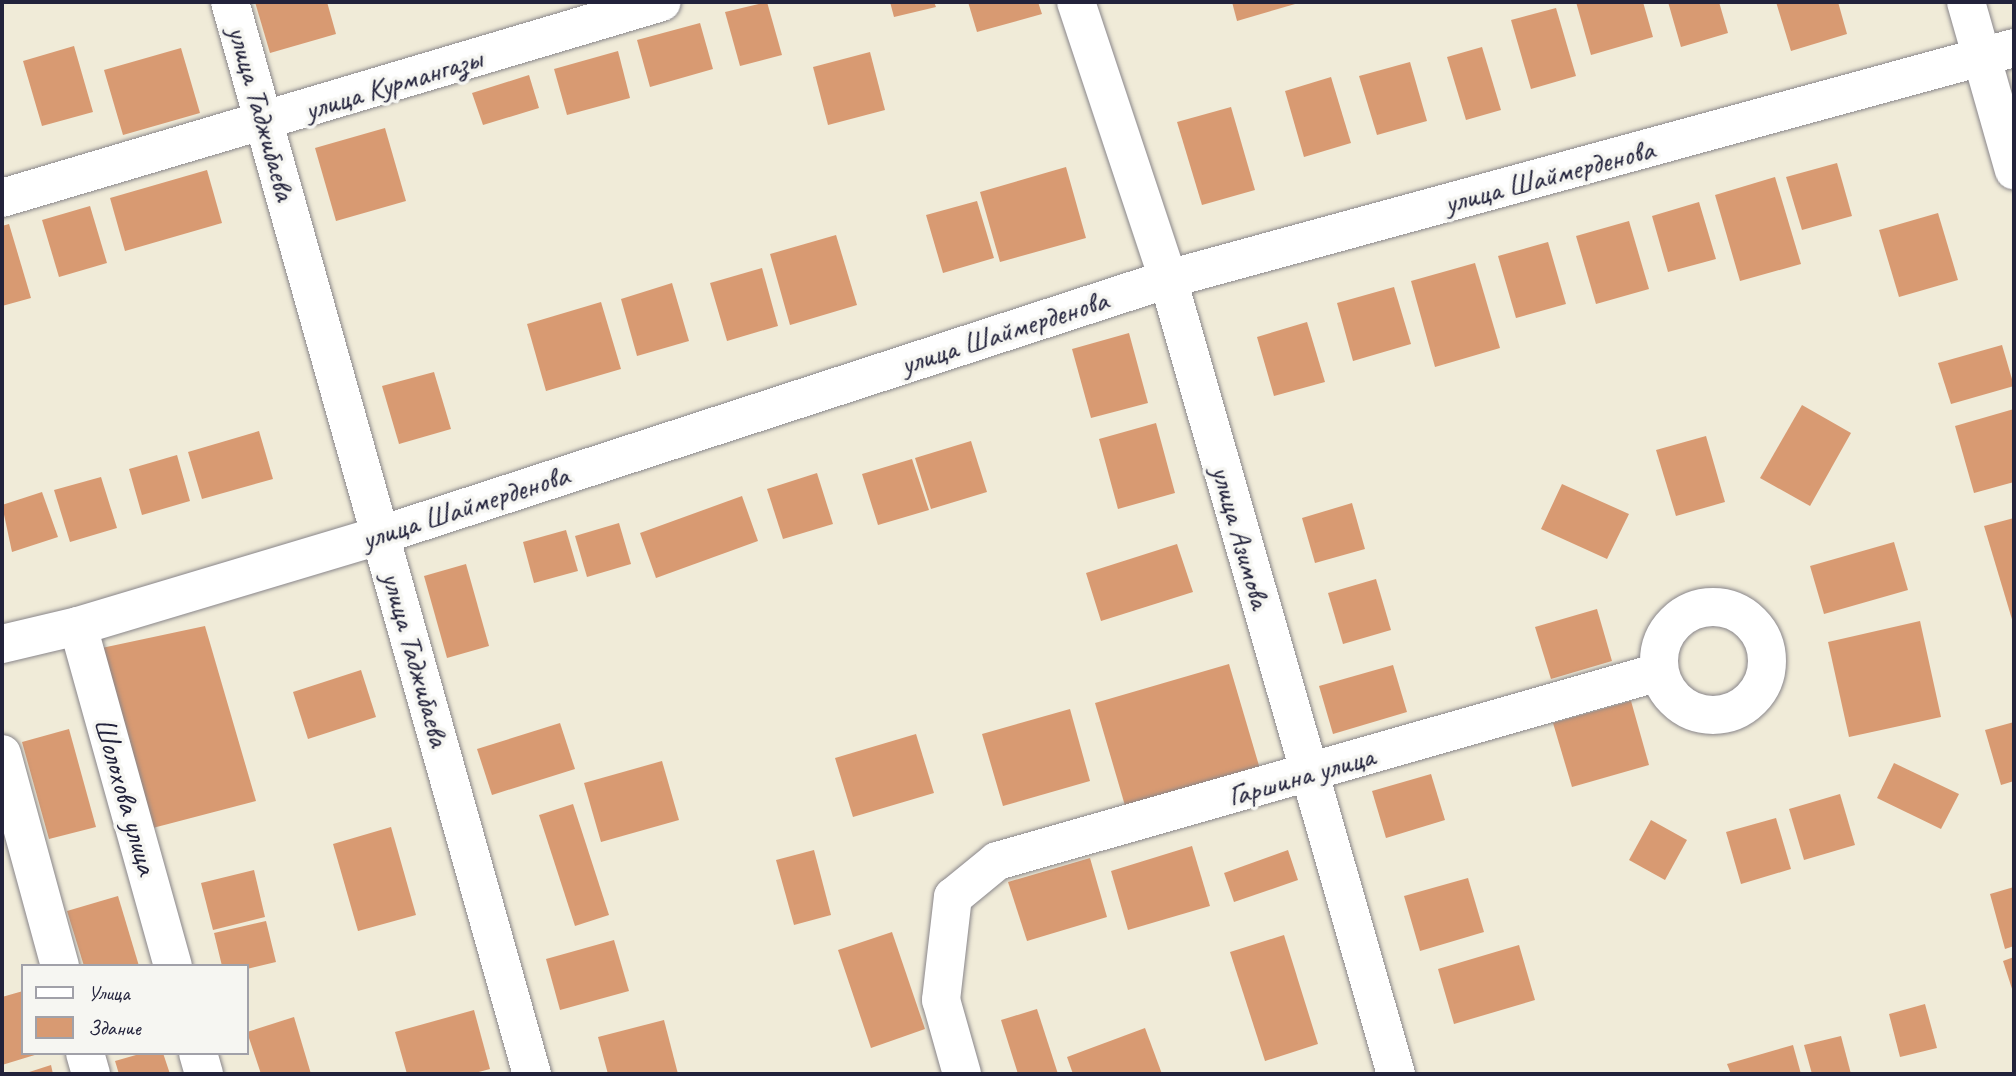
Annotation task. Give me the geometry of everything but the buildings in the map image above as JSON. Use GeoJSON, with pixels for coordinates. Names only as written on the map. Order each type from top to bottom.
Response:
{"type":"FeatureCollection","features":[{"type":"Feature","properties":{"kind":"street","name":"улица Таджибаева"},"geometry":{"type":"LineString","coordinates":[[230,2],[531,1074]]}},
{"type":"Feature","properties":{"kind":"street","name":"улица Курмангазы"},"geometry":{"type":"LineString","coordinates":[[2,198],[265,123],[662,2]]}},
{"type":"Feature","properties":{"kind":"street","name":"улица Азимова"},"geometry":{"type":"LineString","coordinates":[[1076,2],[1168,279],[1307,774],[1396,1074]]}},
{"type":"Feature","properties":{"kind":"street"},"geometry":{"type":"LineString","coordinates":[[1966,2],[1998,53],[2014,170]]}},
{"type":"Feature","properties":{"kind":"street","name":"улица Шаймерденова"},"geometry":{"type":"LineString","coordinates":[[2,644],[78,626],[381,535],[1168,279],[1998,53]]}},
{"type":"Feature","properties":{"kind":"street","name":"Шолохова улица"},"geometry":{"type":"LineString","coordinates":[[78,626],[172,964]]}},
{"type":"Feature","properties":{"kind":"street","name":"Гаршина улица"},"geometry":{"type":"LineString","coordinates":[[962,1074],[941,1000],[953,897],[997,861],[1659,672]]}},
{"type":"Feature","properties":{"kind":"street"},"geometry":{"type":"LineString","coordinates":[[2,754],[59,964]]}},
{"type":"Feature","properties":{"kind":"street"},"geometry":{"type":"LineString","coordinates":[[85,1055],[90,1074]]}},
{"type":"Feature","properties":{"kind":"street"},"geometry":{"type":"LineString","coordinates":[[199,1055],[204,1074]]}}]}
